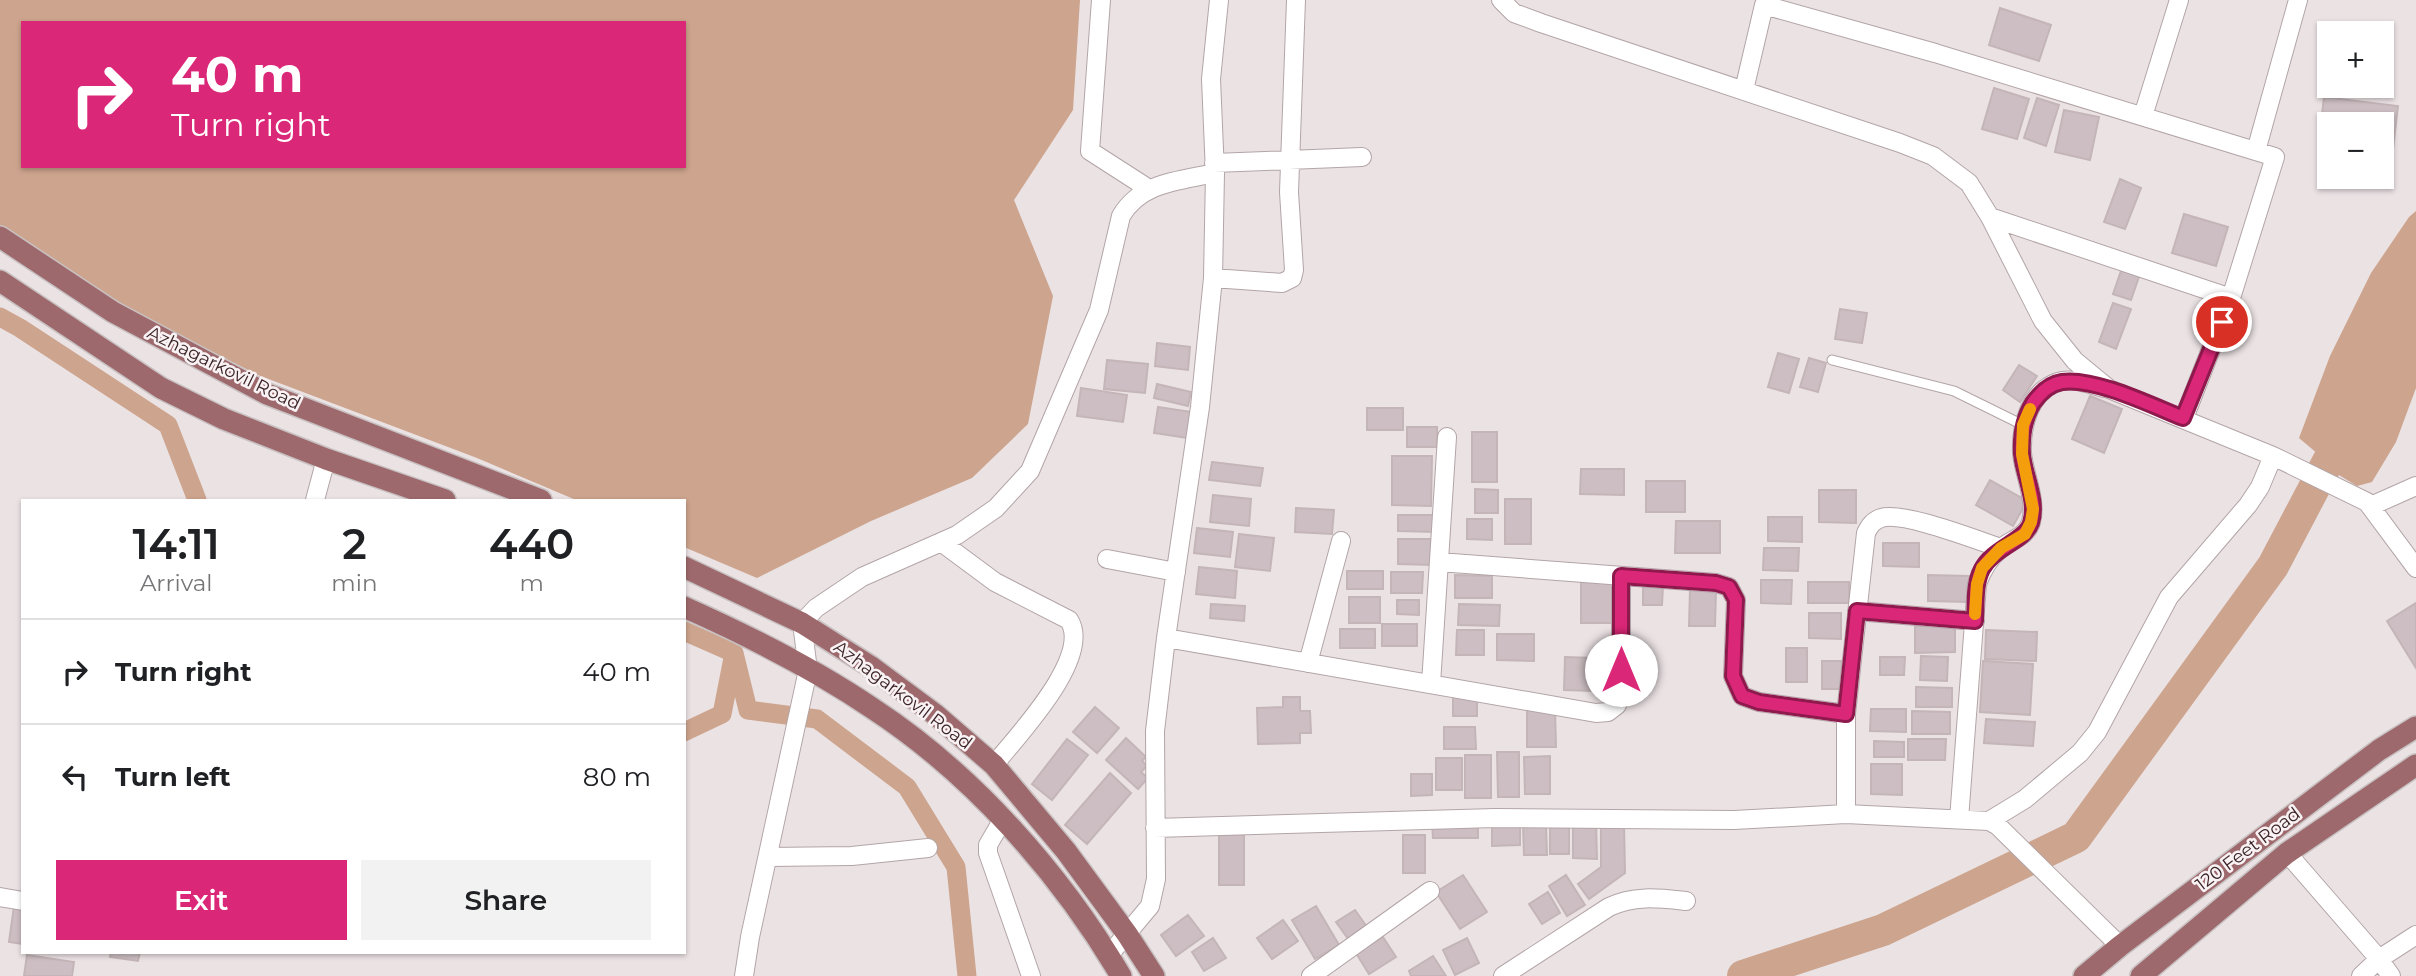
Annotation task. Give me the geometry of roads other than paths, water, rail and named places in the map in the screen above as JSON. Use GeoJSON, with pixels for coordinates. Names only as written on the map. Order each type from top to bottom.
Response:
{"type":"FeatureCollection","features":[{"type":"Feature","properties":{"kind":"main road","name":"Azhagarkovil Road"},"geometry":{"type":"LineString","coordinates":[[0,237],[113,312],[267,394],[538,499]]}},
{"type":"Feature","properties":{"kind":"main road"},"geometry":{"type":"LineString","coordinates":[[2,288],[161,388],[224,419],[326,459],[443,499]]}},
{"type":"Feature","properties":{"kind":"main road","name":"Azhagarkovil Road"},"geometry":{"type":"LineString","coordinates":[[686,568],[802,623],[881,674],[936,715],[994,765],[1066,851],[1154,976]]}},
{"type":"Feature","properties":{"kind":"main road","name":"Azhagarkovil Road"},"geometry":{"type":"LineString","coordinates":[[686,608],[754,638],[873,708],[931,752],[974,789],[1003,819],[1071,902],[1121,976]]}},
{"type":"Feature","properties":{"kind":"main road","name":"120 Feet Road"},"geometry":{"type":"LineString","coordinates":[[2084,976],[2379,750],[2416,727]]}},
{"type":"Feature","properties":{"kind":"main road","name":"120 Feet Road"},"geometry":{"type":"LineString","coordinates":[[2141,976],[2287,853],[2416,765]]}},
{"type":"Feature","properties":{"kind":"main road"},"geometry":{"type":"LineString","coordinates":[[2200,885],[2219,911]]}},
{"type":"Feature","properties":{"kind":"street"},"geometry":{"type":"LineString","coordinates":[[1101,0],[1090,151],[1149,189]]}},
{"type":"Feature","properties":{"kind":"street"},"geometry":{"type":"LineString","coordinates":[[1109,955],[1150,906],[1156,879],[1155,731],[1200,407],[1213,278],[1214,168],[1211,79],[1219,0]]}},
{"type":"Feature","properties":{"kind":"street"},"geometry":{"type":"LineString","coordinates":[[1213,278],[1282,284],[1292,278],[1294,270],[1290,216],[1296,0]]}},
{"type":"Feature","properties":{"kind":"street"},"geometry":{"type":"LineString","coordinates":[[1501,0],[1514,13],[1541,23],[1899,142],[1933,156],[1969,183],[1990,217],[2043,321],[2075,361],[2109,389]]}},
{"type":"Feature","properties":{"kind":"street"},"geometry":{"type":"LineString","coordinates":[[2143,117],[2179,0]]}},
{"type":"Feature","properties":{"kind":"street"},"geometry":{"type":"LineString","coordinates":[[2256,151],[2298,0]]}},
{"type":"Feature","properties":{"kind":"street"},"geometry":{"type":"LineString","coordinates":[[1744,90],[1764,5],[1935,53],[2275,157],[2231,298],[2183,418]]}},
{"type":"Feature","properties":{"kind":"street"},"geometry":{"type":"LineString","coordinates":[[744,976],[750,937],[808,670],[802,623],[816,608],[862,577],[957,535],[996,508],[1030,471],[1099,310],[1121,216],[1137,195],[1214,168],[1291,159],[1362,157]]}},
{"type":"Feature","properties":{"kind":"street"},"geometry":{"type":"LineString","coordinates":[[1990,217],[2231,298]]}},
{"type":"Feature","properties":{"kind":"street"},"geometry":{"type":"LineString","coordinates":[[1959,819],[1977,584],[1982,568],[2001,548],[2025,534],[2031,522],[2033,509],[2022,454],[2023,425],[2041,392],[2059,382],[2074,381],[2109,389],[2183,418],[2278,458],[2369,504],[2416,568]]}},
{"type":"Feature","properties":{"kind":"street"},"geometry":{"type":"LineString","coordinates":[[1431,684],[1447,437]]}},
{"type":"Feature","properties":{"kind":"street"},"geometry":{"type":"LineString","coordinates":[[1994,823],[2080,753],[2097,733],[2169,597],[2248,505],[2278,458]]}},
{"type":"Feature","properties":{"kind":"street"},"geometry":{"type":"LineString","coordinates":[[315,499],[326,459]]}},
{"type":"Feature","properties":{"kind":"street"},"geometry":{"type":"LineString","coordinates":[[2369,504],[2416,486]]}},
{"type":"Feature","properties":{"kind":"street"},"geometry":{"type":"LineString","coordinates":[[1846,814],[1846,714],[1866,533],[1870,524],[1884,517],[1903,517],[2001,548]]}},
{"type":"Feature","properties":{"kind":"street"},"geometry":{"type":"LineString","coordinates":[[1308,663],[1341,541]]}},
{"type":"Feature","properties":{"kind":"street"},"geometry":{"type":"LineString","coordinates":[[941,542],[995,582],[1069,620],[1075,629],[1075,643],[1068,663],[1049,698],[994,765]]}},
{"type":"Feature","properties":{"kind":"street"},"geometry":{"type":"LineString","coordinates":[[1107,559],[1176,572]]}},
{"type":"Feature","properties":{"kind":"street"},"geometry":{"type":"LineString","coordinates":[[1439,562],[1716,583],[1729,587],[1736,600],[1733,676],[1742,696],[1759,702],[1846,714]]}},
{"type":"Feature","properties":{"kind":"street"},"geometry":{"type":"LineString","coordinates":[[1166,638],[1596,713],[1608,712],[1617,705],[1621,693],[1621,576]]}},
{"type":"Feature","properties":{"kind":"street"},"geometry":{"type":"LineString","coordinates":[[1857,611],[1975,621]]}},
{"type":"Feature","properties":{"kind":"street"},"geometry":{"type":"LineString","coordinates":[[1155,828],[1495,818],[1734,820],[1846,814],[1994,823],[2120,946]]}},
{"type":"Feature","properties":{"kind":"street"},"geometry":{"type":"LineString","coordinates":[[1003,819],[988,845],[988,853],[1031,976]]}},
{"type":"Feature","properties":{"kind":"street"},"geometry":{"type":"LineString","coordinates":[[768,857],[852,856],[928,848]]}},
{"type":"Feature","properties":{"kind":"street"},"geometry":{"type":"LineString","coordinates":[[2287,853],[2391,976]]}},
{"type":"Feature","properties":{"kind":"street"},"geometry":{"type":"LineString","coordinates":[[1311,976],[1430,891]]}},
{"type":"Feature","properties":{"kind":"street"},"geometry":{"type":"LineString","coordinates":[[0,897],[21,901]]}},
{"type":"Feature","properties":{"kind":"street"},"geometry":{"type":"LineString","coordinates":[[1503,976],[1623,900],[1644,897],[1686,901]]}},
{"type":"Feature","properties":{"kind":"street"},"geometry":{"type":"LineString","coordinates":[[2361,976],[2379,959],[2416,935]]}},
{"type":"Feature","properties":{"kind":"lane"},"geometry":{"type":"LineString","coordinates":[[1832,360],[1954,391],[2023,425]]}},
{"type":"Feature","properties":{"kind":"waterway"},"geometry":{"type":"LineString","coordinates":[[0,317],[168,425],[197,499]]}},
{"type":"Feature","properties":{"kind":"waterway"},"geometry":{"type":"LineString","coordinates":[[1743,976],[1883,930],[2076,837],[2273,566],[2344,431]]}},
{"type":"Feature","properties":{"kind":"waterway"},"geometry":{"type":"LineString","coordinates":[[686,632],[734,653],[722,714],[686,731]]}},
{"type":"Feature","properties":{"kind":"waterway"},"geometry":{"type":"LineString","coordinates":[[734,653],[748,710],[817,719],[907,787],[956,867],[967,976]]}}]}
